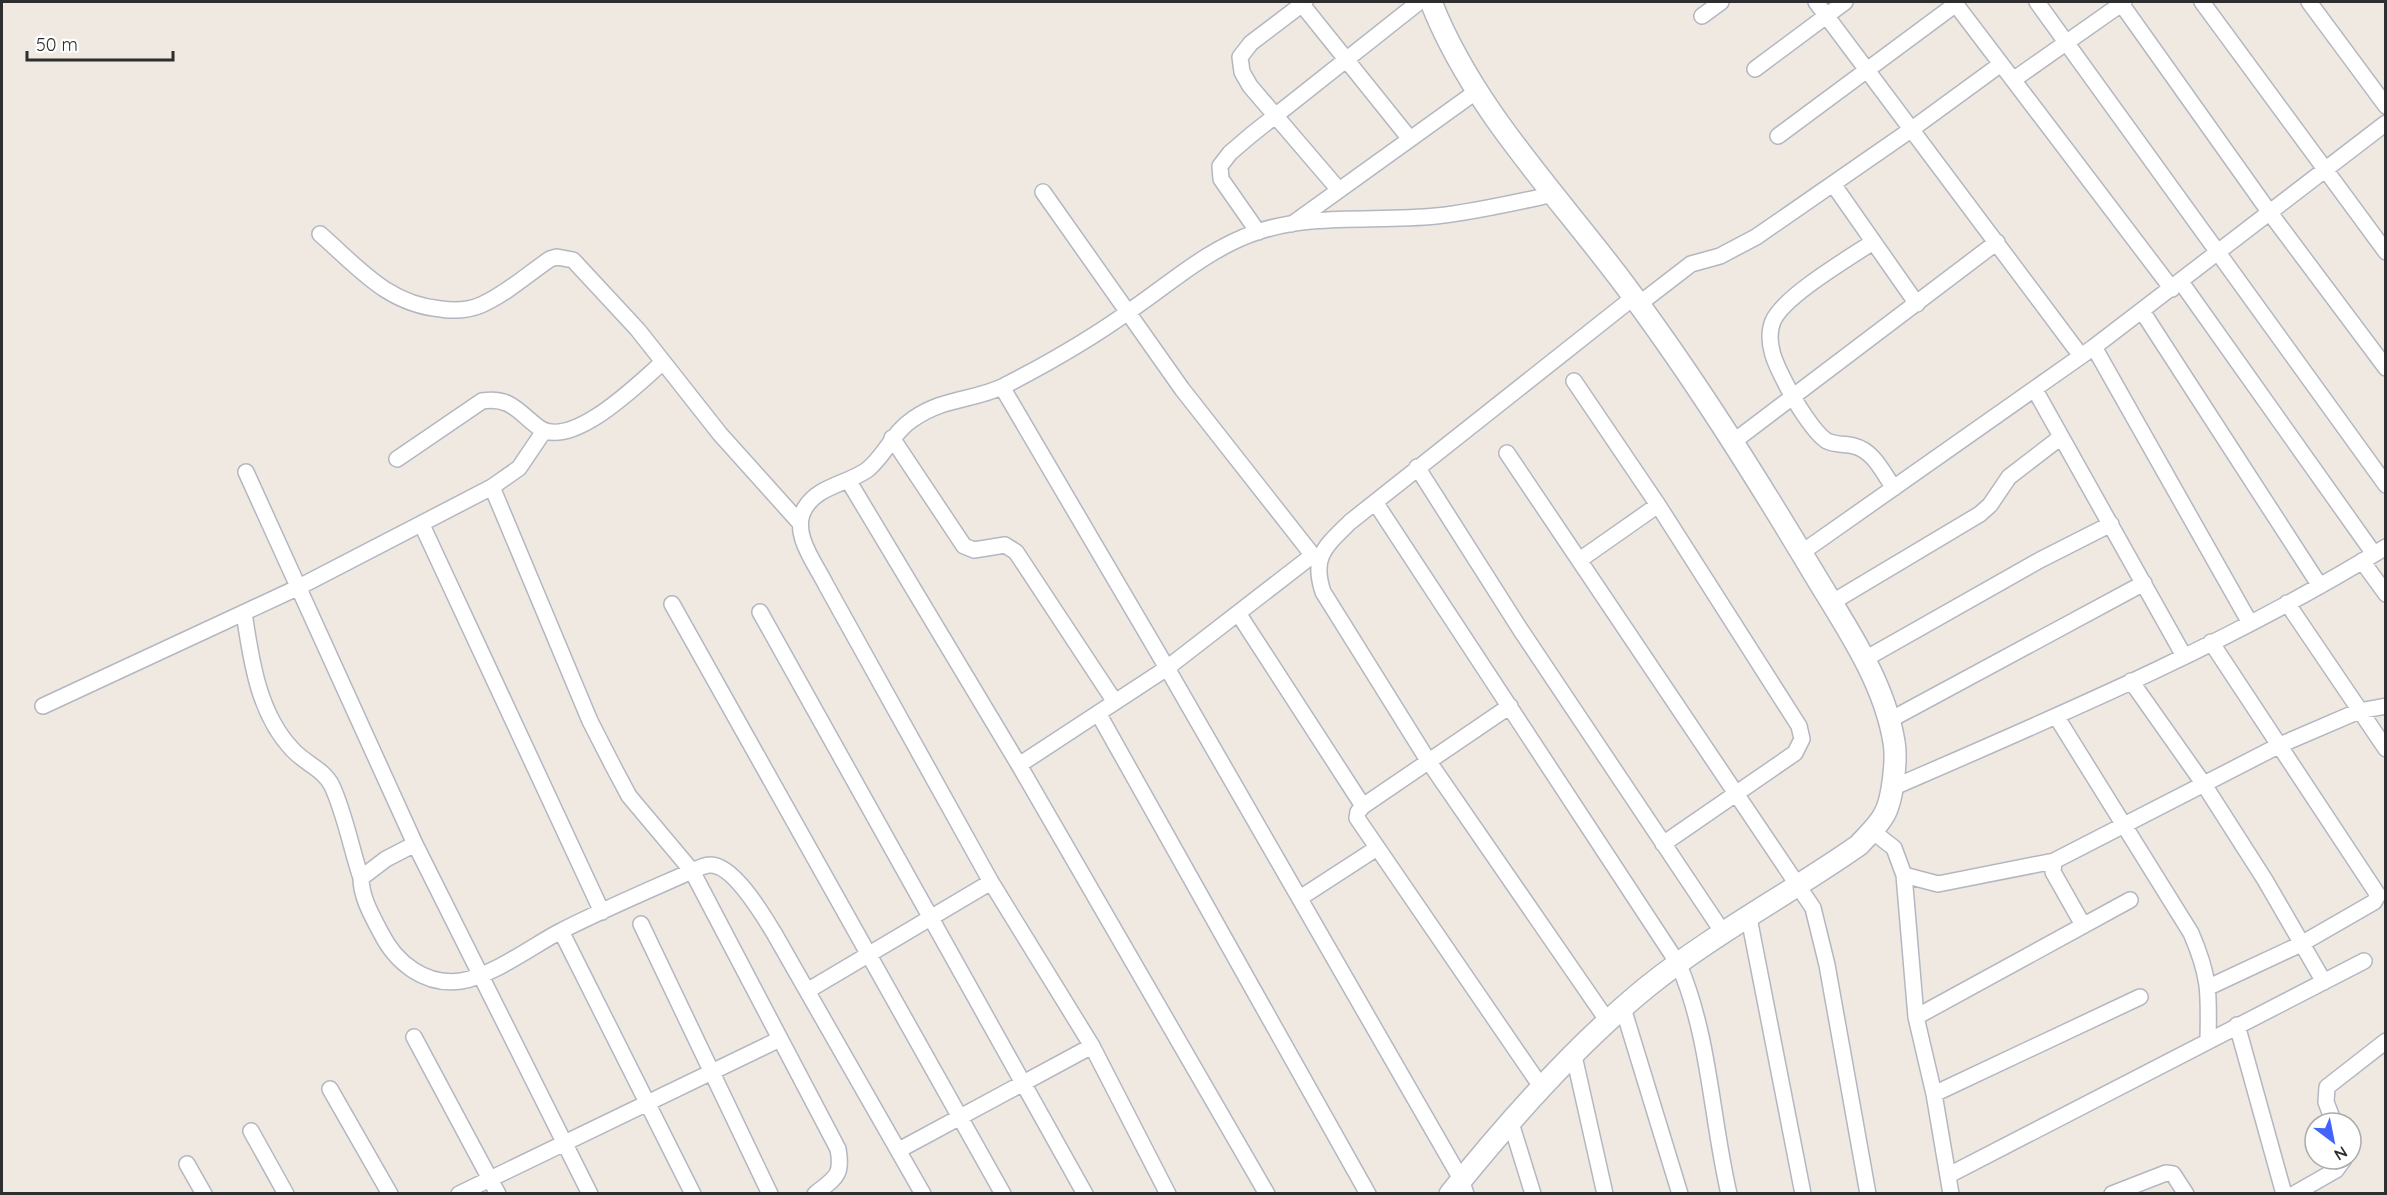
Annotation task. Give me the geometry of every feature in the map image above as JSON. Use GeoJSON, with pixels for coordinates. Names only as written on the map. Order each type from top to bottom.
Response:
{"type":"FeatureCollection","features":[{"type":"Feature","properties":{"kind":"main road"},"geometry":{"type":"LineString","coordinates":[[1431,2],[1443,34],[1477,91],[1682,362],[1733,442],[1864,659],[1895,743],[1892,788],[1885,814],[1858,845],[1679,965],[1615,1014],[1542,1088],[1459,1189]]}},
{"type":"Feature","properties":{"kind":"street"},"geometry":{"type":"LineString","coordinates":[[1339,190],[1275,116],[1242,72],[1240,57],[1251,43],[1302,2],[1410,139]]}},
{"type":"Feature","properties":{"kind":"street"},"geometry":{"type":"LineString","coordinates":[[1258,232],[1221,179],[1220,166],[1230,153],[1345,58],[1419,2]]}},
{"type":"Feature","properties":{"kind":"street"},"geometry":{"type":"LineString","coordinates":[[1702,16],[1721,2]]}},
{"type":"Feature","properties":{"kind":"street"},"geometry":{"type":"LineString","coordinates":[[1816,2],[1997,243],[2088,352],[2250,623]]}},
{"type":"Feature","properties":{"kind":"street"},"geometry":{"type":"LineString","coordinates":[[1755,69],[1845,2]]}},
{"type":"Feature","properties":{"kind":"street"},"geometry":{"type":"LineString","coordinates":[[2037,2],[2385,485]]}},
{"type":"Feature","properties":{"kind":"street"},"geometry":{"type":"LineString","coordinates":[[2013,80],[2122,2],[2270,213],[2385,368]]}},
{"type":"Feature","properties":{"kind":"street"},"geometry":{"type":"LineString","coordinates":[[2202,2],[2385,252]]}},
{"type":"Feature","properties":{"kind":"street"},"geometry":{"type":"LineString","coordinates":[[2309,2],[2385,106]]}},
{"type":"Feature","properties":{"kind":"street"},"geometry":{"type":"LineString","coordinates":[[1778,136],[1955,3],[2176,286],[2374,554],[2385,594]]}},
{"type":"Feature","properties":{"kind":"street"},"geometry":{"type":"LineString","coordinates":[[1019,765],[1167,668],[1315,558],[1375,502],[1417,468],[1637,301],[1691,264],[1735,250],[1912,129],[2001,64]]}},
{"type":"Feature","properties":{"kind":"street"},"geometry":{"type":"LineString","coordinates":[[1291,225],[1477,91]]}},
{"type":"Feature","properties":{"kind":"street"},"geometry":{"type":"LineString","coordinates":[[1801,553],[2088,352],[2385,123]]}},
{"type":"Feature","properties":{"kind":"street"},"geometry":{"type":"LineString","coordinates":[[1833,184],[1917,304]]}},
{"type":"Feature","properties":{"kind":"street"},"geometry":{"type":"LineString","coordinates":[[1043,192],[1182,389],[1315,558],[1323,592],[1429,762],[1615,1014],[1680,1194]]}},
{"type":"Feature","properties":{"kind":"street"},"geometry":{"type":"LineString","coordinates":[[799,522],[810,500],[875,463],[892,438],[914,418],[945,401],[1002,387],[1129,312],[1212,252],[1258,232],[1291,225],[1438,216],[1555,194]]}},
{"type":"Feature","properties":{"kind":"street"},"geometry":{"type":"LineString","coordinates":[[320,234],[396,298],[413,305],[440,309],[480,306],[495,298],[549,259],[557,257],[573,260],[589,274],[720,434],[799,522],[802,536],[826,585],[991,882],[1092,1046],[1168,1194]]}},
{"type":"Feature","properties":{"kind":"street"},"geometry":{"type":"LineString","coordinates":[[1873,242],[1806,288],[1773,320],[1770,335],[1772,354],[1793,397],[1828,441],[1867,451],[1894,488]]}},
{"type":"Feature","properties":{"kind":"street"},"geometry":{"type":"LineString","coordinates":[[1733,442],[1997,243]]}},
{"type":"Feature","properties":{"kind":"street"},"geometry":{"type":"LineString","coordinates":[[2142,311],[2320,586]]}},
{"type":"Feature","properties":{"kind":"street"},"geometry":{"type":"LineString","coordinates":[[396,459],[482,401],[497,399],[511,404],[544,431],[559,432],[579,426],[597,416],[663,362]]}},
{"type":"Feature","properties":{"kind":"street"},"geometry":{"type":"LineString","coordinates":[[1574,381],[1658,505],[1799,726],[1802,739],[1795,753],[1663,844]]}},
{"type":"Feature","properties":{"kind":"street"},"geometry":{"type":"LineString","coordinates":[[1002,387],[1300,898],[1459,1189]]}},
{"type":"Feature","properties":{"kind":"street"},"geometry":{"type":"LineString","coordinates":[[2035,390],[2184,656]]}},
{"type":"Feature","properties":{"kind":"street"},"geometry":{"type":"LineString","coordinates":[[43,706],[299,587],[492,488],[519,468],[544,431]]}},
{"type":"Feature","properties":{"kind":"street"},"geometry":{"type":"LineString","coordinates":[[1831,603],[1980,514],[1996,498],[2009,477],[2061,437]]}},
{"type":"Feature","properties":{"kind":"street"},"geometry":{"type":"LineString","coordinates":[[892,438],[964,546],[974,550],[1005,545],[1016,552],[1115,702]]}},
{"type":"Feature","properties":{"kind":"street"},"geometry":{"type":"LineString","coordinates":[[1508,453],[1581,559],[1816,915],[1868,1194]]}},
{"type":"Feature","properties":{"kind":"street"},"geometry":{"type":"LineString","coordinates":[[1417,468],[1520,629],[1724,934]]}},
{"type":"Feature","properties":{"kind":"street"},"geometry":{"type":"LineString","coordinates":[[246,472],[415,844],[590,1194]]}},
{"type":"Feature","properties":{"kind":"street"},"geometry":{"type":"LineString","coordinates":[[848,480],[1019,765],[1267,1194]]}},
{"type":"Feature","properties":{"kind":"street"},"geometry":{"type":"LineString","coordinates":[[492,488],[590,721],[613,766],[629,796],[692,871],[837,1149],[841,1165],[836,1178],[815,1194]]}},
{"type":"Feature","properties":{"kind":"street"},"geometry":{"type":"LineString","coordinates":[[1375,502],[1679,965],[1692,996],[1704,1045],[1729,1194]]}},
{"type":"Feature","properties":{"kind":"street"},"geometry":{"type":"LineString","coordinates":[[1581,559],[1658,505]]}},
{"type":"Feature","properties":{"kind":"street"},"geometry":{"type":"LineString","coordinates":[[1864,659],[2040,560],[2111,524]]}},
{"type":"Feature","properties":{"kind":"street"},"geometry":{"type":"LineString","coordinates":[[422,525],[602,912]]}},
{"type":"Feature","properties":{"kind":"street"},"geometry":{"type":"LineString","coordinates":[[1892,788],[2056,716],[2184,656],[2320,586],[2374,554]]}},
{"type":"Feature","properties":{"kind":"street"},"geometry":{"type":"LineString","coordinates":[[1888,721],[2144,583]]}},
{"type":"Feature","properties":{"kind":"street"},"geometry":{"type":"LineString","coordinates":[[2287,603],[2385,749]]}},
{"type":"Feature","properties":{"kind":"street"},"geometry":{"type":"LineString","coordinates":[[672,604],[1003,1194]]}},
{"type":"Feature","properties":{"kind":"street"},"geometry":{"type":"LineString","coordinates":[[760,612],[930,919],[1024,1081],[1085,1194]]}},
{"type":"Feature","properties":{"kind":"street"},"geometry":{"type":"LineString","coordinates":[[244,613],[257,684],[273,721],[291,749],[321,771],[332,785],[361,878],[361,888],[382,936],[404,965],[415,972],[436,979],[460,981],[480,975],[561,931],[692,871],[711,864],[725,870],[736,879],[774,933],[923,1194]]}},
{"type":"Feature","properties":{"kind":"street"},"geometry":{"type":"LineString","coordinates":[[1238,613],[1363,806]]}},
{"type":"Feature","properties":{"kind":"street"},"geometry":{"type":"LineString","coordinates":[[2209,987],[2301,944],[2374,902],[2378,895],[2211,642]]}},
{"type":"Feature","properties":{"kind":"street"},"geometry":{"type":"LineString","coordinates":[[2131,681],[2203,783],[2265,880],[2324,982]]}},
{"type":"Feature","properties":{"kind":"street"},"geometry":{"type":"LineString","coordinates":[[1510,706],[1363,806],[1357,818],[1542,1088]]}},
{"type":"Feature","properties":{"kind":"street"},"geometry":{"type":"LineString","coordinates":[[1904,874],[1938,884],[2054,861],[2280,745],[2359,711],[2385,706]]}},
{"type":"Feature","properties":{"kind":"street"},"geometry":{"type":"LineString","coordinates":[[1098,713],[1368,1194]]}},
{"type":"Feature","properties":{"kind":"street"},"geometry":{"type":"LineString","coordinates":[[2056,716],[2122,826],[2191,933],[2204,964],[2209,987],[2208,1040]]}},
{"type":"Feature","properties":{"kind":"street"},"geometry":{"type":"LineString","coordinates":[[1871,830],[1894,848],[1904,874],[1916,1017],[1934,1094],[1951,1194]]}},
{"type":"Feature","properties":{"kind":"street"},"geometry":{"type":"LineString","coordinates":[[361,878],[368,871],[415,844]]}},
{"type":"Feature","properties":{"kind":"street"},"geometry":{"type":"LineString","coordinates":[[1300,898],[1377,848]]}},
{"type":"Feature","properties":{"kind":"street"},"geometry":{"type":"LineString","coordinates":[[2054,861],[2053,872],[2083,926]]}},
{"type":"Feature","properties":{"kind":"street"},"geometry":{"type":"LineString","coordinates":[[807,991],[870,956],[991,882]]}},
{"type":"Feature","properties":{"kind":"street"},"geometry":{"type":"LineString","coordinates":[[1916,1017],[2130,900]]}},
{"type":"Feature","properties":{"kind":"street"},"geometry":{"type":"LineString","coordinates":[[1749,918],[1803,1194]]}},
{"type":"Feature","properties":{"kind":"street"},"geometry":{"type":"LineString","coordinates":[[641,924],[770,1194]]}},
{"type":"Feature","properties":{"kind":"street"},"geometry":{"type":"LineString","coordinates":[[561,931],[693,1194]]}},
{"type":"Feature","properties":{"kind":"street"},"geometry":{"type":"LineString","coordinates":[[1949,1175],[2237,1025],[2364,962]]}},
{"type":"Feature","properties":{"kind":"street"},"geometry":{"type":"LineString","coordinates":[[1934,1094],[2140,997]]}},
{"type":"Feature","properties":{"kind":"street"},"geometry":{"type":"LineString","coordinates":[[2237,1025],[2284,1194]]}},
{"type":"Feature","properties":{"kind":"street"},"geometry":{"type":"LineString","coordinates":[[414,1037],[498,1194]]}},
{"type":"Feature","properties":{"kind":"street"},"geometry":{"type":"LineString","coordinates":[[459,1194],[563,1141],[780,1039]]}},
{"type":"Feature","properties":{"kind":"street"},"geometry":{"type":"LineString","coordinates":[[2329,1111],[2326,1102],[2328,1087],[2385,1041]]}},
{"type":"Feature","properties":{"kind":"street"},"geometry":{"type":"LineString","coordinates":[[899,1150],[1092,1046]]}},
{"type":"Feature","properties":{"kind":"street"},"geometry":{"type":"LineString","coordinates":[[1574,1056],[1605,1194]]}},
{"type":"Feature","properties":{"kind":"street"},"geometry":{"type":"LineString","coordinates":[[330,1089],[390,1194]]}},
{"type":"Feature","properties":{"kind":"street"},"geometry":{"type":"LineString","coordinates":[[1511,1123],[1533,1194]]}},
{"type":"Feature","properties":{"kind":"street"},"geometry":{"type":"LineString","coordinates":[[251,1131],[286,1194]]}},
{"type":"Feature","properties":{"kind":"street"},"geometry":{"type":"LineString","coordinates":[[187,1164],[204,1194]]}},
{"type":"Feature","properties":{"kind":"street"},"geometry":{"type":"LineString","coordinates":[[2294,1194],[2334,1171]]}},
{"type":"Feature","properties":{"kind":"street"},"geometry":{"type":"LineString","coordinates":[[2112,1194],[2166,1173],[2173,1174],[2186,1194]]}}]}
